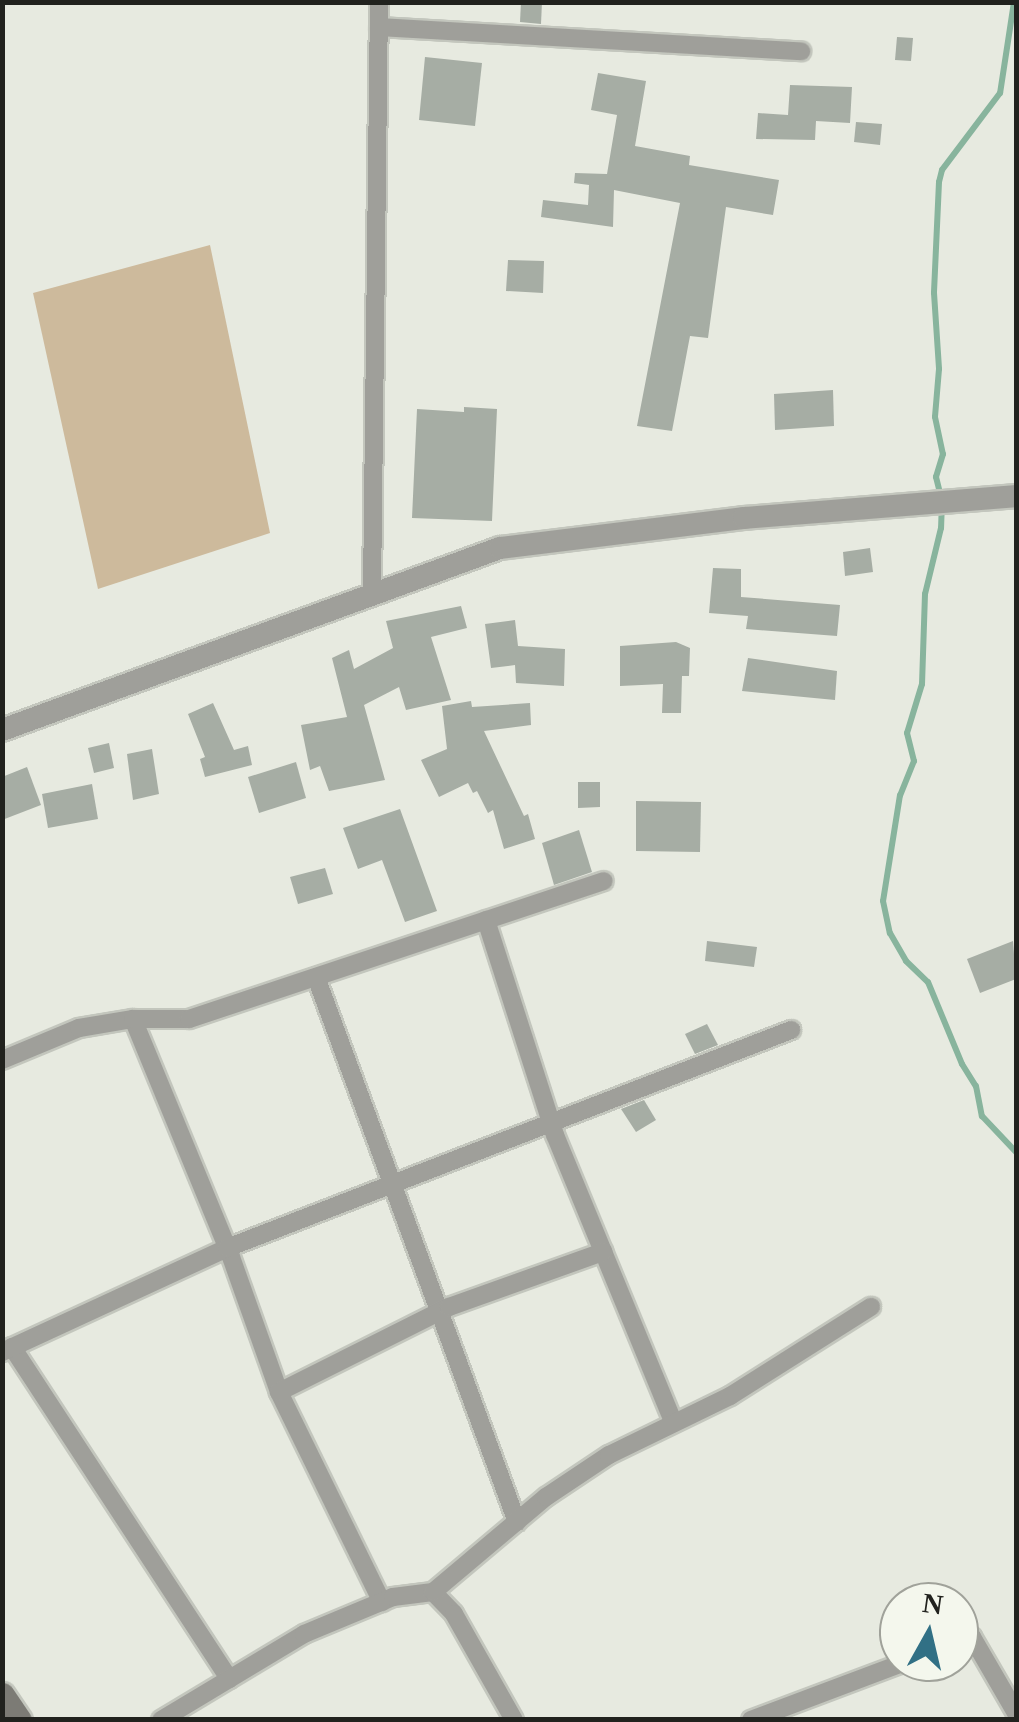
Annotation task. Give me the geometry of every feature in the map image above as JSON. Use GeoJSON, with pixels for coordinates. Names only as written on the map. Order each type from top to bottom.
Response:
{"type":"FeatureCollection","features":[{"type":"Feature","properties":{"kind":"main road"},"geometry":{"type":"LineString","coordinates":[[2,1695],[19,1720]]}},
{"type":"Feature","properties":{"kind":"street"},"geometry":{"type":"LineString","coordinates":[[372,592],[379,2]]}},
{"type":"Feature","properties":{"kind":"street"},"geometry":{"type":"LineString","coordinates":[[379,27],[800,51]]}},
{"type":"Feature","properties":{"kind":"street"},"geometry":{"type":"LineString","coordinates":[[2,730],[500,548],[744,518],[1016,496]]}},
{"type":"Feature","properties":{"kind":"street"},"geometry":{"type":"LineString","coordinates":[[2,1060],[79,1028],[133,1019],[188,1019],[604,881]]}},
{"type":"Feature","properties":{"kind":"street"},"geometry":{"type":"LineString","coordinates":[[486,920],[551,1123],[673,1421]]}},
{"type":"Feature","properties":{"kind":"street"},"geometry":{"type":"LineString","coordinates":[[316,976],[517,1522]]}},
{"type":"Feature","properties":{"kind":"street"},"geometry":{"type":"LineString","coordinates":[[133,1019],[228,1248],[279,1392],[382,1602]]}},
{"type":"Feature","properties":{"kind":"street"},"geometry":{"type":"LineString","coordinates":[[229,1678],[7,1350],[228,1248],[792,1030]]}},
{"type":"Feature","properties":{"kind":"street"},"geometry":{"type":"LineString","coordinates":[[279,1392],[440,1311],[603,1252]]}},
{"type":"Feature","properties":{"kind":"street"},"geometry":{"type":"LineString","coordinates":[[161,1720],[304,1634],[382,1602],[433,1592],[517,1522],[609,1454],[730,1396],[871,1307]]}},
{"type":"Feature","properties":{"kind":"street"},"geometry":{"type":"LineString","coordinates":[[433,1592],[454,1614],[514,1720]]}},
{"type":"Feature","properties":{"kind":"street"},"geometry":{"type":"LineString","coordinates":[[979,1649],[1016,1713]]}},
{"type":"Feature","properties":{"kind":"street"},"geometry":{"type":"LineString","coordinates":[[751,1720],[879,1672]]}},
{"type":"Feature","properties":{"kind":"shaded area"},"geometry":{"type":"Polygon","coordinates":[[[210,245],[270,533],[98,589],[33,293],[210,245]]]}},
{"type":"Feature","properties":{"kind":"building"},"geometry":{"type":"Polygon","coordinates":[[[521,2],[542,2],[541,24],[520,22],[521,2]]]}},
{"type":"Feature","properties":{"kind":"building"},"geometry":{"type":"Polygon","coordinates":[[[897,37],[913,38],[911,61],[895,60],[897,37]]]}},
{"type":"Feature","properties":{"kind":"building"},"geometry":{"type":"Polygon","coordinates":[[[425,57],[482,63],[475,126],[419,120],[425,57]]]}},
{"type":"Feature","properties":{"kind":"building"},"geometry":{"type":"Polygon","coordinates":[[[598,73],[646,81],[635,146],[690,156],[689,165],[779,180],[773,215],[726,207],[708,338],[690,336],[672,431],[637,426],[680,203],[614,190],[613,227],[541,217],[543,200],[588,205],[589,185],[574,183],[575,173],[607,174],[617,115],[591,110],[598,73]]]}},
{"type":"Feature","properties":{"kind":"building"},"geometry":{"type":"Polygon","coordinates":[[[790,85],[852,87],[850,123],[816,121],[815,140],[756,139],[758,113],[788,115],[790,85]]]}},
{"type":"Feature","properties":{"kind":"building"},"geometry":{"type":"Polygon","coordinates":[[[856,122],[882,124],[880,145],[854,142],[856,122]]]}},
{"type":"Feature","properties":{"kind":"building"},"geometry":{"type":"Polygon","coordinates":[[[508,260],[544,261],[543,293],[506,291],[508,260]]]}},
{"type":"Feature","properties":{"kind":"building"},"geometry":{"type":"Polygon","coordinates":[[[833,390],[834,426],[775,430],[774,394],[833,390]]]}},
{"type":"Feature","properties":{"kind":"building"},"geometry":{"type":"Polygon","coordinates":[[[464,407],[497,409],[492,521],[412,518],[417,409],[464,412],[464,407]]]}},
{"type":"Feature","properties":{"kind":"building"},"geometry":{"type":"Polygon","coordinates":[[[870,548],[873,572],[845,576],[843,552],[870,548]]]}},
{"type":"Feature","properties":{"kind":"building"},"geometry":{"type":"Polygon","coordinates":[[[713,568],[741,569],[741,597],[840,605],[837,636],[746,629],[748,616],[709,613],[713,568]]]}},
{"type":"Feature","properties":{"kind":"building"},"geometry":{"type":"Polygon","coordinates":[[[461,606],[467,628],[431,637],[451,700],[406,710],[399,687],[364,705],[385,780],[329,791],[320,766],[310,770],[301,725],[347,717],[332,658],[349,650],[354,669],[393,648],[386,621],[461,606]]]}},
{"type":"Feature","properties":{"kind":"building"},"geometry":{"type":"Polygon","coordinates":[[[515,620],[518,646],[565,649],[564,686],[516,683],[515,665],[491,668],[485,624],[515,620]]]}},
{"type":"Feature","properties":{"kind":"building"},"geometry":{"type":"Polygon","coordinates":[[[676,642],[690,648],[689,676],[682,676],[681,713],[662,713],[663,684],[620,686],[620,646],[676,642]]]}},
{"type":"Feature","properties":{"kind":"building"},"geometry":{"type":"Polygon","coordinates":[[[748,658],[837,671],[835,700],[742,691],[748,658]]]}},
{"type":"Feature","properties":{"kind":"building"},"geometry":{"type":"Polygon","coordinates":[[[471,701],[472,707],[530,703],[531,725],[484,731],[524,816],[528,814],[535,839],[504,849],[493,810],[488,813],[477,791],[473,793],[468,783],[439,797],[421,760],[447,749],[442,706],[471,701]]]}},
{"type":"Feature","properties":{"kind":"building"},"geometry":{"type":"Polygon","coordinates":[[[213,703],[234,750],[248,746],[252,765],[205,777],[200,759],[205,757],[188,714],[213,703]]]}},
{"type":"Feature","properties":{"kind":"building"},"geometry":{"type":"Polygon","coordinates":[[[109,743],[114,768],[94,773],[88,748],[109,743]]]}},
{"type":"Feature","properties":{"kind":"building"},"geometry":{"type":"Polygon","coordinates":[[[152,749],[159,794],[133,800],[127,754],[152,749]]]}},
{"type":"Feature","properties":{"kind":"building"},"geometry":{"type":"Polygon","coordinates":[[[296,762],[306,798],[259,813],[248,777],[296,762]]]}},
{"type":"Feature","properties":{"kind":"building"},"geometry":{"type":"Polygon","coordinates":[[[27,767],[41,805],[2,820],[2,777],[27,767]]]}},
{"type":"Feature","properties":{"kind":"building"},"geometry":{"type":"Polygon","coordinates":[[[578,782],[600,782],[600,807],[578,808],[578,782]]]}},
{"type":"Feature","properties":{"kind":"building"},"geometry":{"type":"Polygon","coordinates":[[[92,784],[98,819],[48,828],[42,794],[92,784]]]}},
{"type":"Feature","properties":{"kind":"building"},"geometry":{"type":"Polygon","coordinates":[[[636,801],[701,802],[700,852],[636,851],[636,801]]]}},
{"type":"Feature","properties":{"kind":"building"},"geometry":{"type":"Polygon","coordinates":[[[400,809],[437,911],[405,922],[382,860],[358,869],[343,828],[400,809]]]}},
{"type":"Feature","properties":{"kind":"building"},"geometry":{"type":"Polygon","coordinates":[[[579,830],[592,872],[554,885],[542,843],[579,830]]]}},
{"type":"Feature","properties":{"kind":"building"},"geometry":{"type":"Polygon","coordinates":[[[325,868],[333,894],[298,904],[290,877],[325,868]]]}},
{"type":"Feature","properties":{"kind":"building"},"geometry":{"type":"Polygon","coordinates":[[[707,941],[757,947],[754,967],[705,961],[707,941]]]}},
{"type":"Feature","properties":{"kind":"building"},"geometry":{"type":"Polygon","coordinates":[[[1013,941],[1016,979],[980,993],[967,959],[1013,941]]]}},
{"type":"Feature","properties":{"kind":"building"},"geometry":{"type":"Polygon","coordinates":[[[707,1024],[718,1045],[695,1054],[685,1034],[707,1024]]]}},
{"type":"Feature","properties":{"kind":"building"},"geometry":{"type":"Polygon","coordinates":[[[644,1100],[656,1120],[636,1132],[621,1109],[644,1100]]]}},
{"type":"Feature","properties":{"kind":"waterway"},"geometry":{"type":"LineString","coordinates":[[1014,2],[1000,93],[942,170],[939,182],[934,293],[939,369],[935,417],[943,454],[936,477],[942,501],[941,528],[925,594],[922,684],[907,733],[914,761],[900,795],[883,901],[890,933],[906,961],[928,982],[962,1064],[976,1086],[982,1116],[1016,1152]]}}]}
